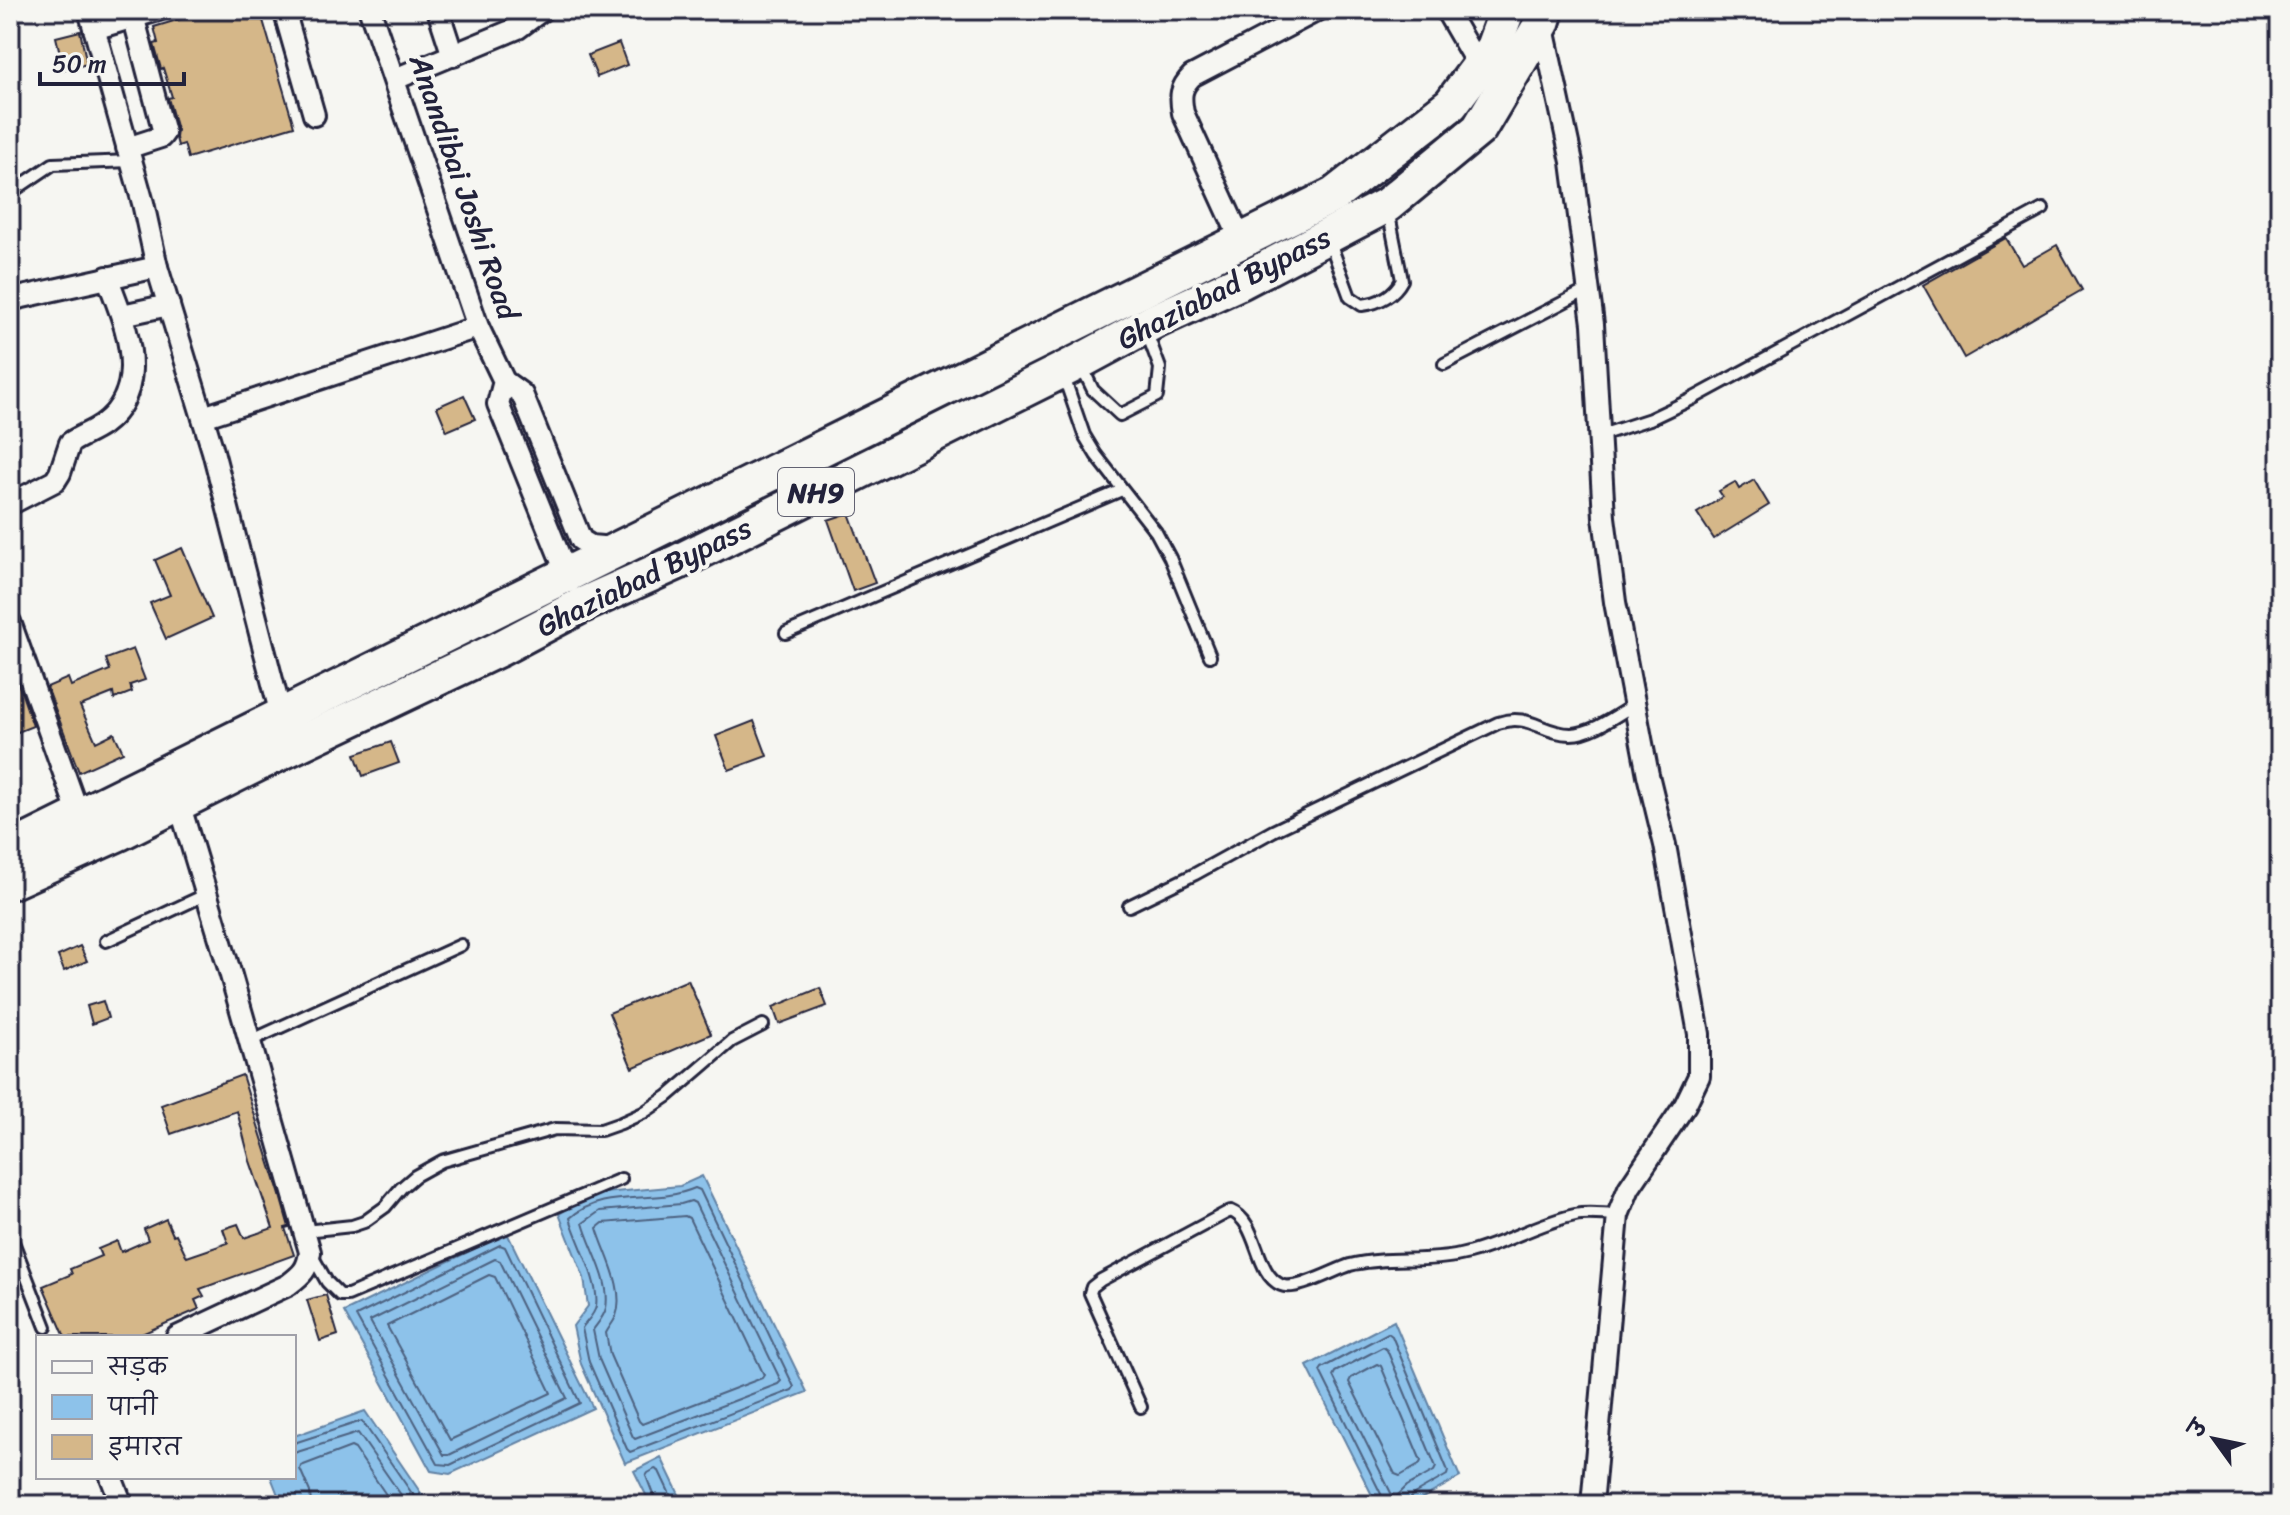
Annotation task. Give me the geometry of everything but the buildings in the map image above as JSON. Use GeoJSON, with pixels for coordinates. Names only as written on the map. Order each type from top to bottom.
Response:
{"type":"FeatureCollection","features":[{"type":"Feature","properties":{"kind":"highway","name":"Ghaziabad Bypass"},"geometry":{"type":"LineString","coordinates":[[10,850],[1334,195],[1451,104],[1493,48],[1507,10]]}},
{"type":"Feature","properties":{"kind":"highway","name":"Ghaziabad Bypass"},"geometry":{"type":"LineString","coordinates":[[10,882],[119,833],[499,649],[580,606],[678,562],[1387,205],[1479,129],[1544,16]]}},
{"type":"Feature","properties":{"kind":"highway"},"geometry":{"type":"LineString","coordinates":[[882,418],[896,454]]}},
{"type":"Feature","properties":{"kind":"street"},"geometry":{"type":"LineString","coordinates":[[158,10],[134,19],[91,19],[143,203],[157,267],[203,417],[281,715]]}},
{"type":"Feature","properties":{"kind":"street"},"geometry":{"type":"LineString","coordinates":[[284,10],[314,115]]}},
{"type":"Feature","properties":{"kind":"street","name":"Anandibai Joshi Road"},"geometry":{"type":"LineString","coordinates":[[370,10],[478,327],[504,381],[522,394],[581,540],[591,546],[618,549]]}},
{"type":"Feature","properties":{"kind":"street"},"geometry":{"type":"LineString","coordinates":[[438,10],[453,56]]}},
{"type":"Feature","properties":{"kind":"street"},"geometry":{"type":"LineString","coordinates":[[395,79],[518,28],[542,10]]}},
{"type":"Feature","properties":{"kind":"street"},"geometry":{"type":"LineString","coordinates":[[1241,240],[1183,113],[1180,97],[1182,86],[1192,76],[1318,10]]}},
{"type":"Feature","properties":{"kind":"street"},"geometry":{"type":"LineString","coordinates":[[1446,10],[1479,67]]}},
{"type":"Feature","properties":{"kind":"street"},"geometry":{"type":"LineString","coordinates":[[1544,16],[1572,162],[1589,289],[1604,517],[1615,602],[1665,845],[1699,1034],[1699,1076],[1685,1105],[1629,1188],[1618,1215],[1592,1505]]}},
{"type":"Feature","properties":{"kind":"street"},"geometry":{"type":"LineString","coordinates":[[129,154],[164,133],[134,19]]}},
{"type":"Feature","properties":{"kind":"street"},"geometry":{"type":"LineString","coordinates":[[18,298],[157,267]]}},
{"type":"Feature","properties":{"kind":"street"},"geometry":{"type":"LineString","coordinates":[[10,504],[55,481],[70,443],[103,424],[119,407],[128,387],[132,364],[131,343],[107,277]]}},
{"type":"Feature","properties":{"kind":"street"},"geometry":{"type":"LineString","coordinates":[[122,315],[169,305]]}},
{"type":"Feature","properties":{"kind":"street"},"geometry":{"type":"LineString","coordinates":[[203,417],[478,327]]}},
{"type":"Feature","properties":{"kind":"street","name":"Anandibai Joshi Road"},"geometry":{"type":"LineString","coordinates":[[504,381],[498,404],[580,606]]}},
{"type":"Feature","properties":{"kind":"street"},"geometry":{"type":"LineString","coordinates":[[10,622],[79,815]]}},
{"type":"Feature","properties":{"kind":"street"},"geometry":{"type":"LineString","coordinates":[[179,803],[310,1252],[309,1264],[303,1274],[288,1285],[181,1335]]}},
{"type":"Feature","properties":{"kind":"street"},"geometry":{"type":"LineString","coordinates":[[112,1479],[122,1505]]}},
{"type":"Feature","properties":{"kind":"lane"},"geometry":{"type":"LineString","coordinates":[[10,193],[53,164],[129,154]]}},
{"type":"Feature","properties":{"kind":"lane"},"geometry":{"type":"LineString","coordinates":[[1328,237],[1350,297],[1362,305],[1385,298],[1399,285],[1402,274],[1387,205]]}},
{"type":"Feature","properties":{"kind":"lane"},"geometry":{"type":"LineString","coordinates":[[1598,436],[1650,419],[1690,400],[2043,209]]}},
{"type":"Feature","properties":{"kind":"lane"},"geometry":{"type":"LineString","coordinates":[[1444,364],[1589,289]]}},
{"type":"Feature","properties":{"kind":"lane"},"geometry":{"type":"LineString","coordinates":[[1071,366],[1120,415],[1157,396],[1160,368],[1145,327]]}},
{"type":"Feature","properties":{"kind":"lane"},"geometry":{"type":"LineString","coordinates":[[1071,366],[1084,435],[1163,545],[1210,656]]}},
{"type":"Feature","properties":{"kind":"lane"},"geometry":{"type":"LineString","coordinates":[[786,633],[1122,490]]}},
{"type":"Feature","properties":{"kind":"lane"},"geometry":{"type":"LineString","coordinates":[[1129,906],[1273,831],[1498,723],[1511,718],[1572,734],[1596,726],[1634,705]]}},
{"type":"Feature","properties":{"kind":"lane"},"geometry":{"type":"LineString","coordinates":[[106,941],[207,894]]}},
{"type":"Feature","properties":{"kind":"lane"},"geometry":{"type":"LineString","coordinates":[[250,1041],[461,945]]}},
{"type":"Feature","properties":{"kind":"lane"},"geometry":{"type":"LineString","coordinates":[[305,1231],[364,1222],[385,1207],[415,1176],[442,1161],[555,1129],[601,1130],[621,1123],[668,1096],[732,1041],[763,1025]]}},
{"type":"Feature","properties":{"kind":"lane"},"geometry":{"type":"LineString","coordinates":[[310,1252],[327,1282],[340,1295],[348,1295],[621,1179]]}},
{"type":"Feature","properties":{"kind":"lane"},"geometry":{"type":"LineString","coordinates":[[1141,1407],[1091,1297],[1092,1287],[1226,1213],[1231,1211],[1240,1216],[1270,1275],[1280,1285],[1286,1286],[1299,1285],[1370,1261],[1459,1256],[1487,1248],[1530,1228],[1577,1214],[1618,1215]]}},
{"type":"Feature","properties":{"kind":"lane"},"geometry":{"type":"LineString","coordinates":[[10,1234],[46,1327]]}},
{"type":"Feature","properties":{"kind":"water"},"geometry":{"type":"Polygon","coordinates":[[[702,1176],[807,1392],[625,1463],[581,1364],[573,1326],[588,1306],[584,1278],[559,1214],[593,1194],[680,1186],[702,1176]]]}},
{"type":"Feature","properties":{"kind":"water"},"geometry":{"type":"Polygon","coordinates":[[[507,1233],[593,1408],[450,1474],[431,1471],[344,1312],[507,1233]]]}},
{"type":"Feature","properties":{"kind":"water"},"geometry":{"type":"Polygon","coordinates":[[[1394,1321],[1460,1477],[1410,1505],[1377,1505],[1307,1366],[1394,1321]]]}},
{"type":"Feature","properties":{"kind":"water"},"geometry":{"type":"Polygon","coordinates":[[[365,1411],[429,1505],[282,1505],[272,1479],[296,1479],[296,1435],[365,1411]]]}},
{"type":"Feature","properties":{"kind":"water"},"geometry":{"type":"Polygon","coordinates":[[[661,1457],[684,1505],[651,1505],[634,1471],[661,1457]]]}}]}
